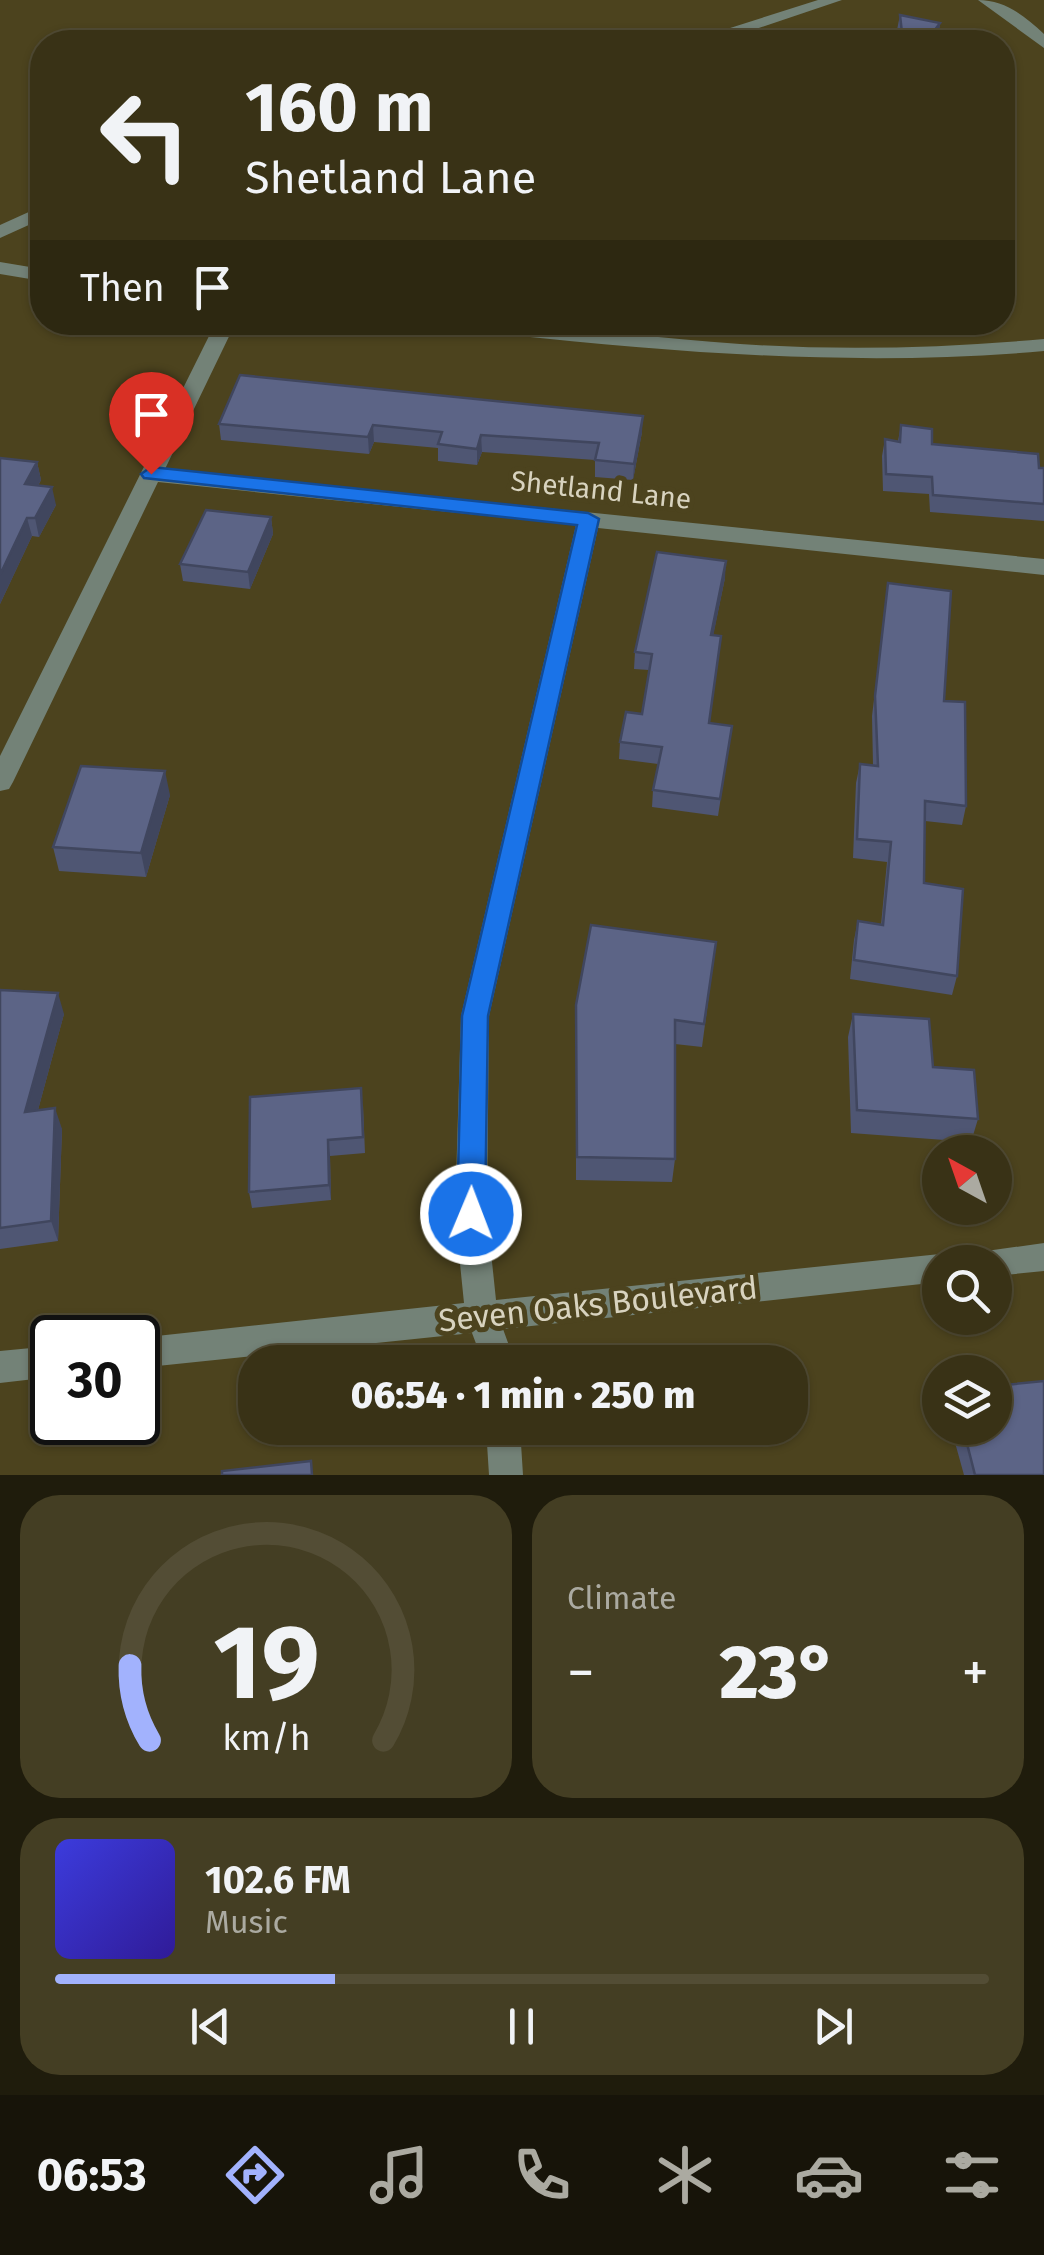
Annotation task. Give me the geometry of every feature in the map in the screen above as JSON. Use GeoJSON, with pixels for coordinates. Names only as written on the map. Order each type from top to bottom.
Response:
{"type":"FeatureCollection","features":[{"type":"Feature","properties":{"kind":"street"},"geometry":{"type":"LineString","coordinates":[[739,30],[834,0]]}},
{"type":"Feature","properties":{"kind":"street"},"geometry":{"type":"LineString","coordinates":[[986,0],[1044,43]]}},
{"type":"Feature","properties":{"kind":"street"},"geometry":{"type":"LineString","coordinates":[[0,232],[30,218]]}},
{"type":"Feature","properties":{"kind":"street"},"geometry":{"type":"LineString","coordinates":[[0,268],[30,274]]}},
{"type":"Feature","properties":{"kind":"street"},"geometry":{"type":"LineString","coordinates":[[0,782],[220,335]]}},
{"type":"Feature","properties":{"kind":"street"},"geometry":{"type":"LineString","coordinates":[[561,335],[693,350],[806,355],[992,351],[1044,345]]}},
{"type":"Feature","properties":{"kind":"street","name":"Shetland Lane"},"geometry":{"type":"LineString","coordinates":[[151,474],[1044,567]]}},
{"type":"Feature","properties":{"kind":"street"},"geometry":{"type":"LineString","coordinates":[[493,1345],[482,1317],[471,1214],[475,1016],[588,519]]}},
{"type":"Feature","properties":{"kind":"street"},"geometry":{"type":"LineString","coordinates":[[1012,1260],[1044,1257]]}},
{"type":"Feature","properties":{"kind":"street","name":"Seven Oaks Boulevard"},"geometry":{"type":"LineString","coordinates":[[160,1351],[922,1270]]}},
{"type":"Feature","properties":{"kind":"street"},"geometry":{"type":"LineString","coordinates":[[0,1368],[30,1365]]}},
{"type":"Feature","properties":{"kind":"street"},"geometry":{"type":"LineString","coordinates":[[504,1445],[506,1475]]}},
{"type":"Feature","properties":{"kind":"building"},"geometry":{"type":"Polygon","coordinates":[[[900,15],[940,23],[935,30],[902,30],[900,15]]]}},
{"type":"Feature","properties":{"kind":"building"},"geometry":{"type":"Polygon","coordinates":[[[240,375],[643,416],[634,464],[595,460],[599,443],[481,435],[477,449],[438,444],[442,432],[373,425],[368,437],[219,424],[240,375]]]}},
{"type":"Feature","properties":{"kind":"building"},"geometry":{"type":"Polygon","coordinates":[[[901,425],[932,429],[932,444],[1038,454],[1039,468],[1044,468],[1044,504],[933,495],[932,477],[886,474],[885,439],[900,442],[901,425]]]}},
{"type":"Feature","properties":{"kind":"building"},"geometry":{"type":"Polygon","coordinates":[[[0,458],[37,462],[25,484],[52,487],[35,518],[27,518],[0,575],[0,458]]]}},
{"type":"Feature","properties":{"kind":"building"},"geometry":{"type":"Polygon","coordinates":[[[206,510],[271,517],[248,572],[180,564],[206,510]]]}},
{"type":"Feature","properties":{"kind":"building"},"geometry":{"type":"Polygon","coordinates":[[[657,552],[726,561],[711,635],[721,636],[709,723],[732,726],[720,799],[653,790],[662,747],[620,742],[626,712],[642,714],[652,654],[635,652],[657,552]]]}},
{"type":"Feature","properties":{"kind":"building"},"geometry":{"type":"Polygon","coordinates":[[[888,583],[951,591],[944,701],[965,702],[966,806],[925,801],[924,883],[963,889],[957,976],[854,960],[858,921],[883,925],[891,842],[857,839],[860,764],[878,766],[875,696],[888,583]]]}},
{"type":"Feature","properties":{"kind":"building"},"geometry":{"type":"Polygon","coordinates":[[[81,766],[165,771],[141,853],[53,847],[81,766]]]}},
{"type":"Feature","properties":{"kind":"building"},"geometry":{"type":"Polygon","coordinates":[[[591,925],[716,942],[704,1024],[675,1020],[675,1159],[577,1157],[576,1005],[591,925]]]}},
{"type":"Feature","properties":{"kind":"building"},"geometry":{"type":"Polygon","coordinates":[[[0,990],[58,993],[25,1112],[55,1108],[51,1221],[0,1228],[0,990]]]}},
{"type":"Feature","properties":{"kind":"building"},"geometry":{"type":"Polygon","coordinates":[[[853,1014],[929,1019],[933,1067],[974,1070],[978,1119],[857,1110],[853,1014]]]}},
{"type":"Feature","properties":{"kind":"building"},"geometry":{"type":"Polygon","coordinates":[[[361,1088],[363,1137],[328,1140],[329,1185],[249,1192],[250,1097],[361,1088]]]}},
{"type":"Feature","properties":{"kind":"building"},"geometry":{"type":"Polygon","coordinates":[[[1044,1381],[1044,1475],[975,1475],[967,1445],[1012,1445],[1012,1384],[1044,1381]]]}},
{"type":"Feature","properties":{"kind":"building"},"geometry":{"type":"Polygon","coordinates":[[[311,1461],[312,1475],[222,1475],[222,1471],[311,1461]]]}},
{"type":"Feature","properties":{"kind":"route"},"geometry":{"type":"LineString","coordinates":[[151,474],[588,519],[475,1016],[471,1214]]}}]}
